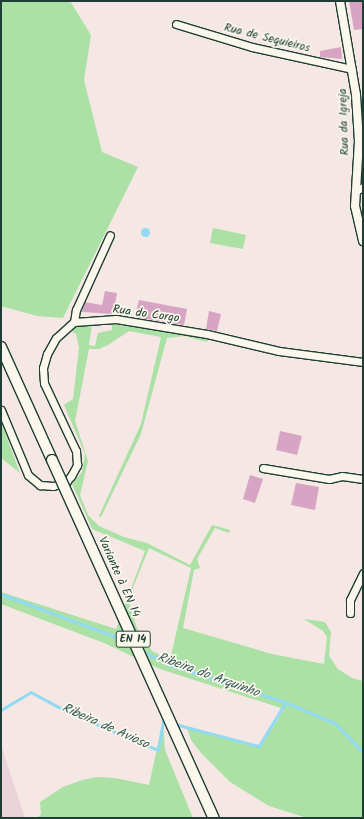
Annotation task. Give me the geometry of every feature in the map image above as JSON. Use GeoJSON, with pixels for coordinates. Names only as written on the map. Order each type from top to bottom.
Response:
{"type":"FeatureCollection","features":[{"type":"Feature","properties":{"kind":"main road","name":"Variante à EN 14"},"geometry":{"type":"LineString","coordinates":[[1,347],[214,818]]}},
{"type":"Feature","properties":{"kind":"street","name":"Rua da Igreja"},"geometry":{"type":"LineString","coordinates":[[340,1],[352,69],[359,141],[357,222],[363,241]]}},
{"type":"Feature","properties":{"kind":"street","name":"Rua de Sequieiros"},"geometry":{"type":"LineString","coordinates":[[176,24],[252,47],[352,69]]}},
{"type":"Feature","properties":{"kind":"street"},"geometry":{"type":"LineString","coordinates":[[1,410],[28,475],[46,487],[66,482],[77,466],[76,451],[44,383],[43,368],[47,354],[56,338],[74,322],[76,310],[110,235]]}},
{"type":"Feature","properties":{"kind":"street","name":"Rua do Corgo"},"geometry":{"type":"LineString","coordinates":[[74,322],[116,319],[207,334],[279,351],[363,362]]}},
{"type":"Feature","properties":{"kind":"street"},"geometry":{"type":"LineString","coordinates":[[263,468],[330,479],[342,476],[363,479]]}},
{"type":"Feature","properties":{"kind":"street"},"geometry":{"type":"LineString","coordinates":[[350,613],[350,600],[363,573]]}},
{"type":"Feature","properties":{"kind":"shaded area"},"geometry":{"type":"Polygon","coordinates":[[[1,745],[25,818],[1,818],[1,745]]]}},
{"type":"Feature","properties":{"kind":"green space"},"geometry":{"type":"Polygon","coordinates":[[[1,1],[70,1],[91,35],[84,80],[102,152],[138,167],[63,318],[37,316],[1,306],[1,1]]]}},
{"type":"Feature","properties":{"kind":"green space"},"geometry":{"type":"Polygon","coordinates":[[[213,228],[246,235],[243,249],[210,243],[213,228]]]}},
{"type":"Feature","properties":{"kind":"green space"},"geometry":{"type":"Polygon","coordinates":[[[92,324],[89,345],[95,346],[98,333],[112,330],[112,324],[209,338],[207,342],[184,336],[167,338],[141,434],[101,517],[99,516],[141,424],[161,337],[129,331],[108,345],[99,349],[89,349],[75,421],[88,461],[80,495],[88,515],[99,526],[124,537],[147,543],[190,565],[212,525],[230,530],[229,533],[215,528],[197,559],[200,568],[194,570],[183,628],[272,654],[324,664],[327,637],[323,631],[304,619],[325,622],[331,632],[329,656],[338,669],[352,678],[363,681],[363,818],[307,818],[269,806],[230,782],[201,753],[191,740],[187,728],[260,748],[284,709],[160,669],[104,643],[1,604],[1,592],[116,629],[145,551],[92,529],[72,484],[82,472],[85,454],[64,405],[73,399],[79,348],[76,334],[70,330],[79,325],[92,324]],[[149,548],[128,600],[137,628],[152,651],[170,660],[191,568],[149,548]]]}},
{"type":"Feature","properties":{"kind":"green space"},"geometry":{"type":"Polygon","coordinates":[[[1,422],[20,473],[1,458],[1,422]]]}},
{"type":"Feature","properties":{"kind":"green space"},"geometry":{"type":"Polygon","coordinates":[[[163,721],[165,750],[193,818],[37,818],[41,814],[40,802],[63,787],[82,780],[97,777],[115,778],[149,785],[163,721]]]}},
{"type":"Feature","properties":{"kind":"water"},"geometry":{"type":"Polygon","coordinates":[[[145,227],[150,232],[145,237],[140,232],[145,227]]]}},
{"type":"Feature","properties":{"kind":"building"},"geometry":{"type":"Polygon","coordinates":[[[349,1],[363,1],[363,29],[354,30],[349,1]]]}},
{"type":"Feature","properties":{"kind":"building"},"geometry":{"type":"Polygon","coordinates":[[[341,47],[342,59],[320,57],[320,51],[341,47]]]}},
{"type":"Feature","properties":{"kind":"building"},"geometry":{"type":"Polygon","coordinates":[[[105,291],[117,293],[113,314],[82,312],[85,302],[102,305],[105,291]]]}},
{"type":"Feature","properties":{"kind":"building"},"geometry":{"type":"Polygon","coordinates":[[[139,300],[187,309],[184,325],[135,317],[139,300]]]}},
{"type":"Feature","properties":{"kind":"building"},"geometry":{"type":"Polygon","coordinates":[[[209,311],[221,314],[217,331],[206,329],[209,311]]]}},
{"type":"Feature","properties":{"kind":"building"},"geometry":{"type":"Polygon","coordinates":[[[280,431],[302,436],[297,455],[276,450],[280,431]]]}},
{"type":"Feature","properties":{"kind":"building"},"geometry":{"type":"Polygon","coordinates":[[[250,475],[263,479],[255,503],[243,499],[250,475]]]}},
{"type":"Feature","properties":{"kind":"building"},"geometry":{"type":"Polygon","coordinates":[[[296,483],[319,487],[315,510],[291,505],[296,483]]]}},
{"type":"Feature","properties":{"kind":"waterway","name":"Ribeira do Arquinho"},"geometry":{"type":"LineString","coordinates":[[1,594],[114,636],[133,646]]}},
{"type":"Feature","properties":{"kind":"waterway","name":"Ribeira do Arquinho"},"geometry":{"type":"LineString","coordinates":[[142,651],[170,665],[285,702],[335,723],[363,752]]}},
{"type":"Feature","properties":{"kind":"waterway","name":"Ribeira de Avioso"},"geometry":{"type":"LineString","coordinates":[[1,710],[31,692],[70,713],[158,750],[163,721],[166,721]]}},
{"type":"Feature","properties":{"kind":"waterway","name":"Ribeira de Avioso"},"geometry":{"type":"LineString","coordinates":[[175,724],[259,746],[285,703]]}}]}
